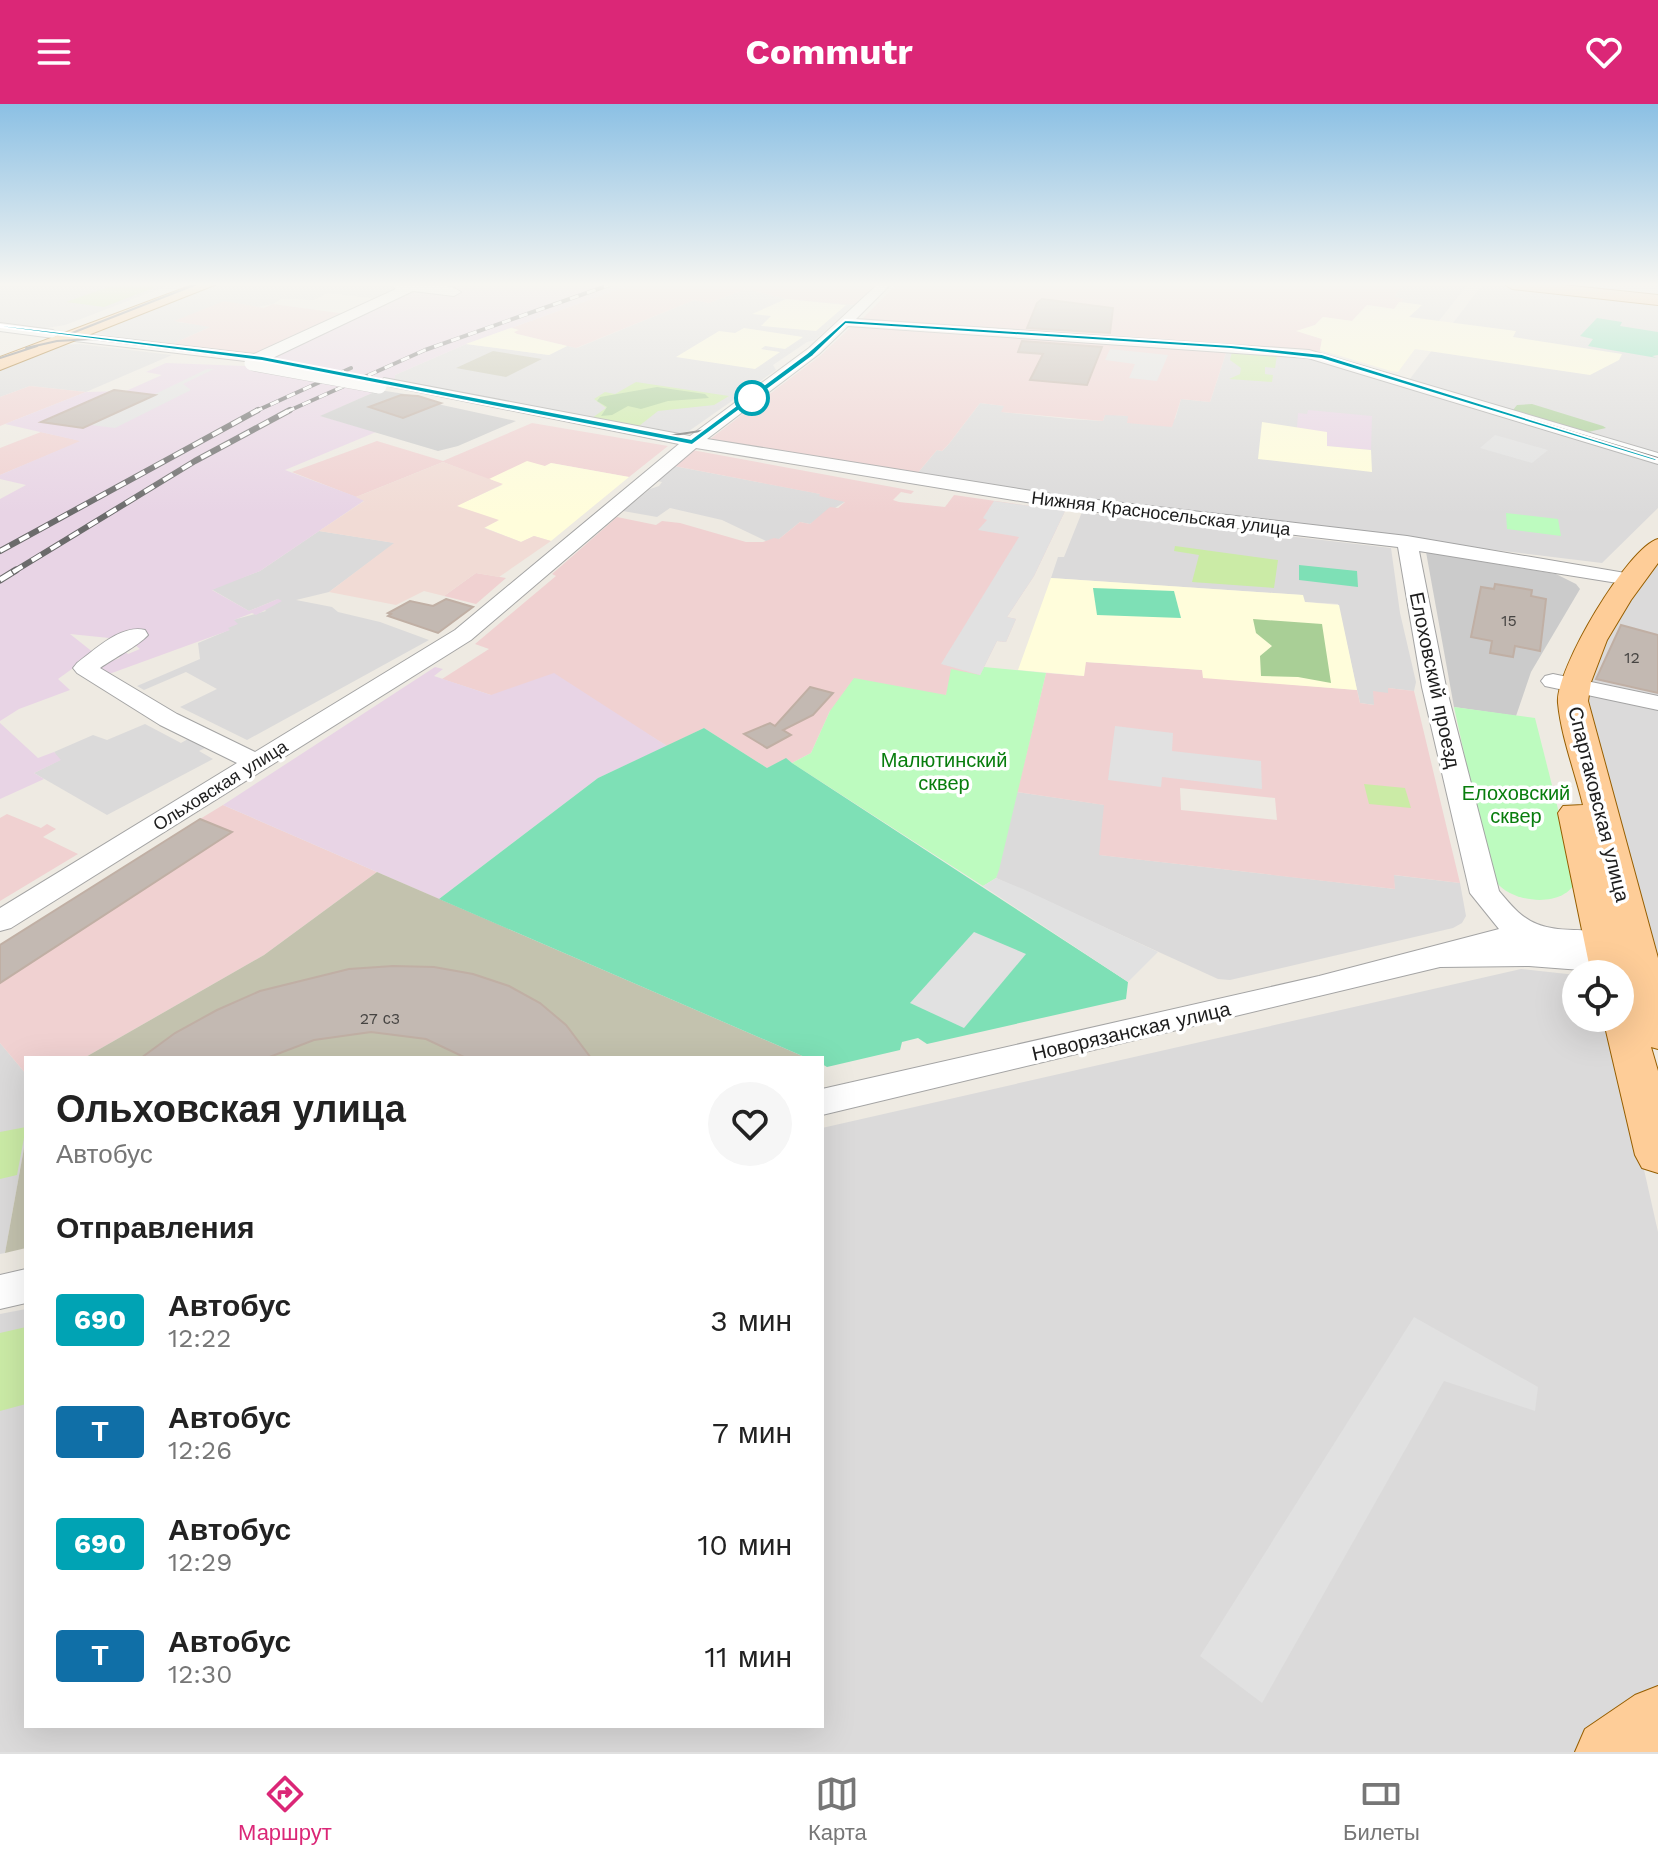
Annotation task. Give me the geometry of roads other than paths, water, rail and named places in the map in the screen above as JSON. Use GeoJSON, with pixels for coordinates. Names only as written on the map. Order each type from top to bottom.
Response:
{"type":"FeatureCollection","features":[{"type":"Feature","properties":{"kind":"main road"},"geometry":{"type":"LineString","coordinates":[[1619,577],[1658,520]]}},
{"type":"Feature","properties":{"kind":"main road"},"geometry":{"type":"LineString","coordinates":[[1564,683],[1585,611],[1619,577],[1658,547]]}},
{"type":"Feature","properties":{"kind":"main road","name":"Спартаковская улица"},"geometry":{"type":"LineString","coordinates":[[1564,683],[1573,701],[1614,958],[1658,1034]]}},
{"type":"Feature","properties":{"kind":"main road"},"geometry":{"type":"LineString","coordinates":[[1627,1032],[1658,1155]]}},
{"type":"Feature","properties":{"kind":"main road"},"geometry":{"type":"LineString","coordinates":[[1608,1752],[1658,1718]]}},
{"type":"Feature","properties":{"kind":"street","name":"Нижняя Красносельская улица"},"geometry":{"type":"LineString","coordinates":[[262,361],[384,384],[530,418],[667,442],[692,442],[985,491],[1407,542],[1619,577]]}},
{"type":"Feature","properties":{"kind":"street","name":"Ольховская улица"},"geometry":{"type":"LineString","coordinates":[[0,921],[463,635],[692,442],[802,361]]}},
{"type":"Feature","properties":{"kind":"street"},"geometry":{"type":"LineString","coordinates":[[1332,361],[1658,459]]}},
{"type":"Feature","properties":{"kind":"street","name":"Елоховский проезд"},"geometry":{"type":"LineString","coordinates":[[1407,542],[1434,687],[1485,893],[1508,921],[1534,935]]}},
{"type":"Feature","properties":{"kind":"street"},"geometry":{"type":"LineString","coordinates":[[137,635],[85,668],[167,720],[257,763]]}},
{"type":"Feature","properties":{"kind":"street"},"geometry":{"type":"LineString","coordinates":[[1564,683],[1658,703]]}},
{"type":"Feature","properties":{"kind":"street","name":"Новорязанская улица"},"geometry":{"type":"LineString","coordinates":[[824,1102],[1440,957],[1499,939],[1534,935],[1614,958]]}},
{"type":"Feature","properties":{"kind":"street","name":"Новорязанская улица"},"geometry":{"type":"LineString","coordinates":[[1440,957],[1614,958]]}},
{"type":"Feature","properties":{"kind":"street"},"geometry":{"type":"LineString","coordinates":[[0,1292],[24,1286]]}},
{"type":"Feature","properties":{"kind":"tram line"},"geometry":{"type":"LineString","coordinates":[[264,361],[667,436],[707,430],[799,361]]}},
{"type":"Feature","properties":{"kind":"tram line"},"geometry":{"type":"LineString","coordinates":[[1336,361],[1658,458]]}},
{"type":"Feature","properties":{"kind":"railway"},"geometry":{"type":"LineString","coordinates":[[288,411],[401,361]]}},
{"type":"Feature","properties":{"kind":"railway"},"geometry":{"type":"LineString","coordinates":[[256,411],[351,368]]}},
{"type":"Feature","properties":{"kind":"railway"},"geometry":{"type":"LineString","coordinates":[[0,551],[256,411]]}},
{"type":"Feature","properties":{"kind":"railway"},"geometry":{"type":"LineString","coordinates":[[13,572],[195,461],[288,411]]}},
{"type":"Feature","properties":{"kind":"railway"},"geometry":{"type":"LineString","coordinates":[[0,580],[16,570]]}},
{"type":"Feature","properties":{"kind":"park label","name":"Малютинский сквер"},"geometry":{"type":"Point","coordinates":[944,772]}},
{"type":"Feature","properties":{"kind":"park label","name":"Елоховский сквер"},"geometry":{"type":"Point","coordinates":[1516,804]}}]}
